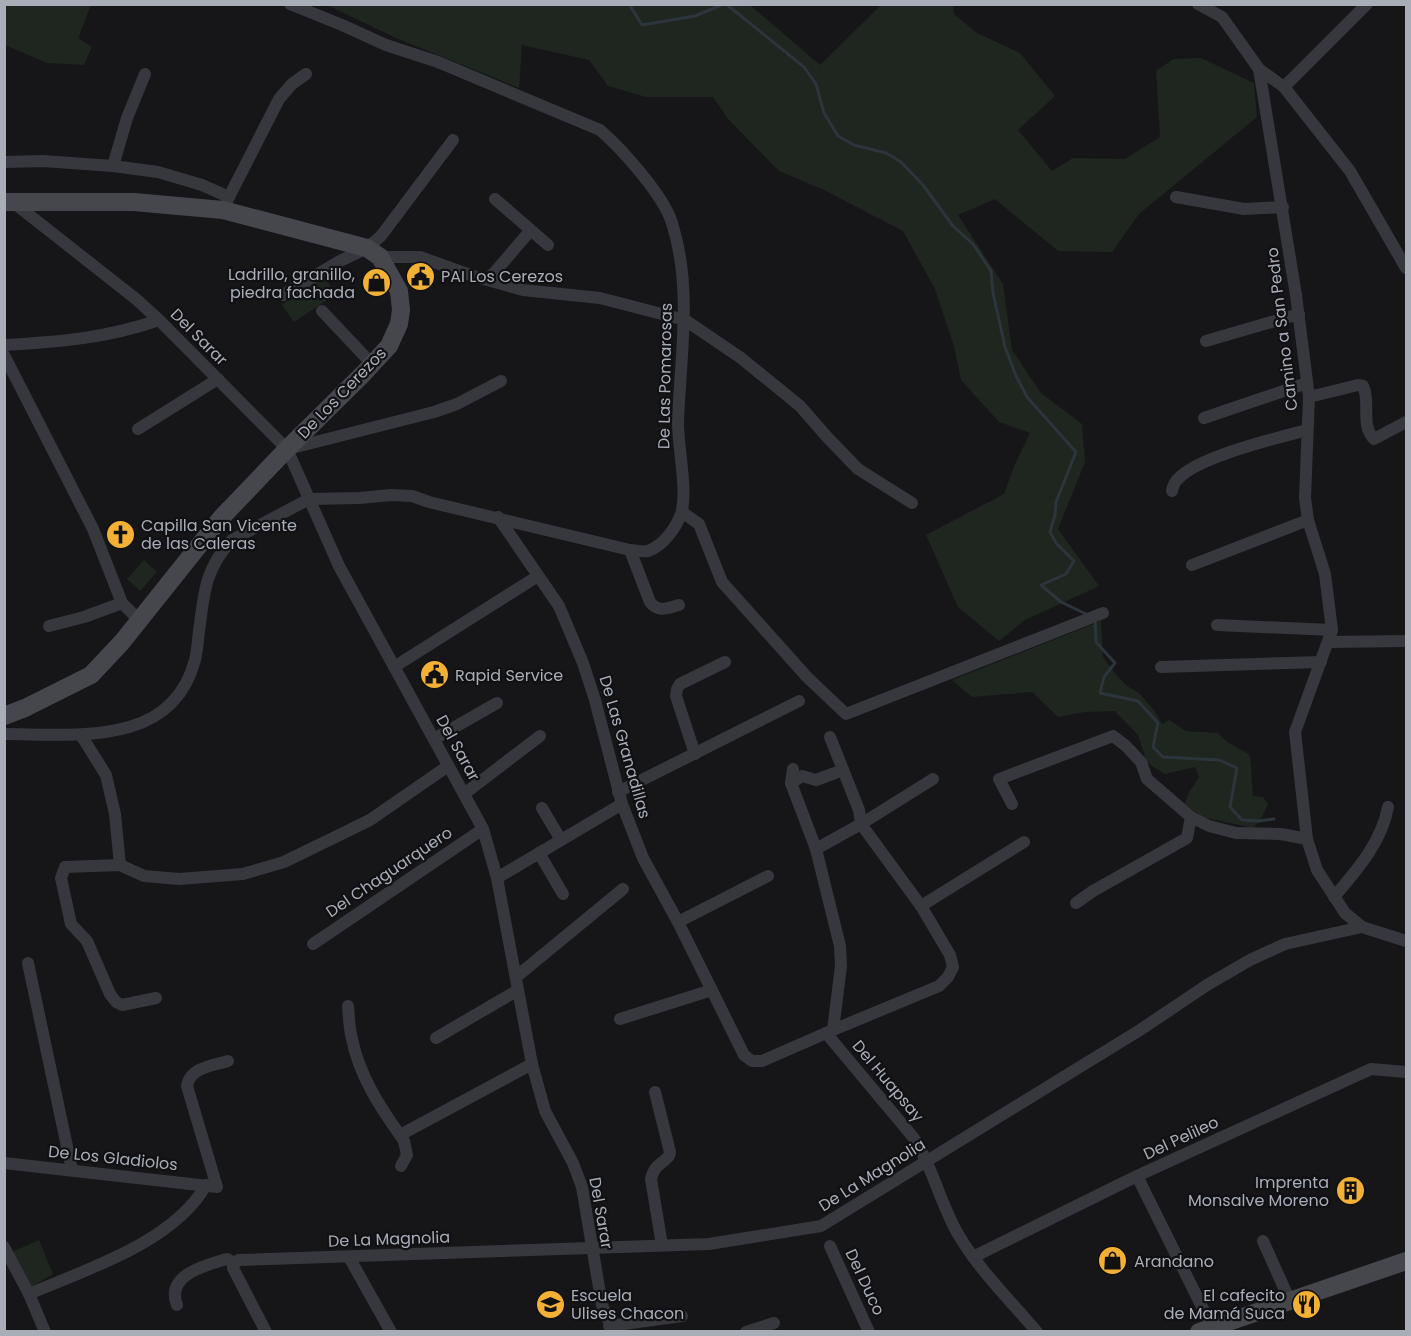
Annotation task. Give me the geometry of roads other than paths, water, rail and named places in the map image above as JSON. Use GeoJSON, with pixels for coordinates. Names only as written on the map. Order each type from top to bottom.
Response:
{"type":"FeatureCollection","features":[{"type":"Feature","properties":{"kind":"street","name":"De Las Pomarosas"},"geometry":{"type":"LineString","coordinates":[[290,4],[386,45],[438,62],[600,130],[612,140],[660,199],[672,221],[678,249],[685,320],[678,425],[682,512]]}},
{"type":"Feature","properties":{"kind":"street","name":"Camino a San Pedro"},"geometry":{"type":"LineString","coordinates":[[1198,4],[1222,17],[1259,69],[1299,314],[1309,397],[1304,488],[1308,520],[1325,574],[1330,636],[1295,732],[1307,839],[1317,870],[1345,913],[1362,927],[1407,941]]}},
{"type":"Feature","properties":{"kind":"street"},"geometry":{"type":"LineString","coordinates":[[1284,87],[1367,4]]}},
{"type":"Feature","properties":{"kind":"street"},"geometry":{"type":"LineString","coordinates":[[1259,69],[1284,87],[1350,171],[1407,268]]}},
{"type":"Feature","properties":{"kind":"street"},"geometry":{"type":"LineString","coordinates":[[113,166],[127,118],[145,74]]}},
{"type":"Feature","properties":{"kind":"street"},"geometry":{"type":"LineString","coordinates":[[226,204],[279,99],[292,84],[306,74]]}},
{"type":"Feature","properties":{"kind":"street"},"geometry":{"type":"LineString","coordinates":[[374,252],[381,236],[453,140]]}},
{"type":"Feature","properties":{"kind":"street"},"geometry":{"type":"LineString","coordinates":[[4,162],[113,166],[158,172],[183,179],[226,204],[374,252],[420,257],[523,290],[600,298],[685,320],[741,358],[800,406],[858,469],[912,503]]}},
{"type":"Feature","properties":{"kind":"street"},"geometry":{"type":"LineString","coordinates":[[1176,197],[1244,209],[1283,207]]}},
{"type":"Feature","properties":{"kind":"street"},"geometry":{"type":"LineString","coordinates":[[495,199],[548,245]]}},
{"type":"Feature","properties":{"kind":"street"},"geometry":{"type":"LineString","coordinates":[[9,203],[226,204]]}},
{"type":"Feature","properties":{"kind":"street","name":"Del Sarar"},"geometry":{"type":"LineString","coordinates":[[9,203],[136,298],[287,449],[339,566],[483,828],[497,878],[532,1064],[544,1111],[578,1174],[582,1187],[602,1305],[611,1329]]}},
{"type":"Feature","properties":{"kind":"street"},"geometry":{"type":"LineString","coordinates":[[488,280],[530,231]]}},
{"type":"Feature","properties":{"kind":"street"},"geometry":{"type":"LineString","coordinates":[[283,295],[340,261],[374,252]]}},
{"type":"Feature","properties":{"kind":"street","name":"De Los Cerezos"},"geometry":{"type":"LineString","coordinates":[[4,716],[91,675],[122,642],[220,519],[389,346],[399,324],[401,310],[399,291],[374,252]]}},
{"type":"Feature","properties":{"kind":"street"},"geometry":{"type":"LineString","coordinates":[[322,311],[372,364]]}},
{"type":"Feature","properties":{"kind":"street"},"geometry":{"type":"LineString","coordinates":[[1206,341],[1299,314]]}},
{"type":"Feature","properties":{"kind":"street"},"geometry":{"type":"LineString","coordinates":[[4,345],[68,342],[130,330],[159,320]]}},
{"type":"Feature","properties":{"kind":"street"},"geometry":{"type":"LineString","coordinates":[[4,355],[93,529],[122,603],[139,620]]}},
{"type":"Feature","properties":{"kind":"street"},"geometry":{"type":"LineString","coordinates":[[138,429],[218,379]]}},
{"type":"Feature","properties":{"kind":"street"},"geometry":{"type":"LineString","coordinates":[[287,449],[434,412],[457,404],[501,381]]}},
{"type":"Feature","properties":{"kind":"street"},"geometry":{"type":"LineString","coordinates":[[1204,418],[1307,383]]}},
{"type":"Feature","properties":{"kind":"street"},"geometry":{"type":"LineString","coordinates":[[1309,397],[1358,385],[1363,386],[1366,392],[1367,427],[1374,439],[1407,422]]}},
{"type":"Feature","properties":{"kind":"street"},"geometry":{"type":"LineString","coordinates":[[1172,491],[1175,481],[1198,465],[1242,448],[1307,430]]}},
{"type":"Feature","properties":{"kind":"street"},"geometry":{"type":"LineString","coordinates":[[4,734],[81,735],[112,731],[148,722],[167,709],[180,695],[195,661],[205,587],[211,567],[222,550],[232,540],[309,499],[412,496],[630,550],[647,551],[662,542],[675,528],[682,512],[699,524],[722,582],[807,677],[846,714],[1104,613]]}},
{"type":"Feature","properties":{"kind":"street","name":"De Las Granadillas"},"geometry":{"type":"LineString","coordinates":[[498,517],[559,606],[583,663],[595,699],[620,798],[643,858],[678,922],[744,1055],[752,1061],[762,1061],[830,1032]]}},
{"type":"Feature","properties":{"kind":"street"},"geometry":{"type":"LineString","coordinates":[[1192,565],[1308,520]]}},
{"type":"Feature","properties":{"kind":"street"},"geometry":{"type":"LineString","coordinates":[[630,550],[654,607],[661,609],[679,605]]}},
{"type":"Feature","properties":{"kind":"street"},"geometry":{"type":"LineString","coordinates":[[394,667],[538,576]]}},
{"type":"Feature","properties":{"kind":"street"},"geometry":{"type":"LineString","coordinates":[[49,626],[84,617],[122,603]]}},
{"type":"Feature","properties":{"kind":"street"},"geometry":{"type":"LineString","coordinates":[[1217,625],[1407,641]]}},
{"type":"Feature","properties":{"kind":"street"},"geometry":{"type":"LineString","coordinates":[[695,754],[676,696],[676,689],[680,684],[725,662]]}},
{"type":"Feature","properties":{"kind":"street"},"geometry":{"type":"LineString","coordinates":[[1161,667],[1321,662]]}},
{"type":"Feature","properties":{"kind":"street"},"geometry":{"type":"LineString","coordinates":[[497,878],[561,840],[620,798],[695,754],[799,700]]}},
{"type":"Feature","properties":{"kind":"street"},"geometry":{"type":"LineString","coordinates":[[434,739],[497,703]]}},
{"type":"Feature","properties":{"kind":"street"},"geometry":{"type":"LineString","coordinates":[[81,735],[106,775],[116,814],[120,865]]}},
{"type":"Feature","properties":{"kind":"street"},"geometry":{"type":"LineString","coordinates":[[464,794],[540,736]]}},
{"type":"Feature","properties":{"kind":"street"},"geometry":{"type":"LineString","coordinates":[[1012,804],[999,779],[1113,736],[1141,762],[1147,779],[1191,818],[1209,826],[1236,833],[1281,834],[1307,839]]}},
{"type":"Feature","properties":{"kind":"street"},"geometry":{"type":"LineString","coordinates":[[830,737],[859,810],[861,824],[921,906],[950,955],[953,967],[948,977],[939,986],[830,1032]]}},
{"type":"Feature","properties":{"kind":"street"},"geometry":{"type":"LineString","coordinates":[[156,998],[122,1005],[116,1002],[110,994],[87,941],[71,924],[61,878],[65,867],[120,865],[144,876],[178,879],[243,874],[264,869],[370,820],[448,766]]}},
{"type":"Feature","properties":{"kind":"street"},"geometry":{"type":"LineString","coordinates":[[793,769],[791,783],[816,849],[840,946],[841,966],[830,1032]]}},
{"type":"Feature","properties":{"kind":"street"},"geometry":{"type":"LineString","coordinates":[[791,783],[802,776],[813,780],[821,779],[843,770]]}},
{"type":"Feature","properties":{"kind":"street"},"geometry":{"type":"LineString","coordinates":[[816,849],[861,824],[933,778]]}},
{"type":"Feature","properties":{"kind":"street"},"geometry":{"type":"LineString","coordinates":[[1334,897],[1357,870],[1376,840],[1385,822],[1388,807]]}},
{"type":"Feature","properties":{"kind":"street"},"geometry":{"type":"LineString","coordinates":[[542,808],[561,840]]}},
{"type":"Feature","properties":{"kind":"street"},"geometry":{"type":"LineString","coordinates":[[1076,903],[1186,838],[1191,818]]}},
{"type":"Feature","properties":{"kind":"street","name":"Del Chaguarquero"},"geometry":{"type":"LineString","coordinates":[[313,944],[483,828]]}},
{"type":"Feature","properties":{"kind":"street"},"geometry":{"type":"LineString","coordinates":[[921,906],[1024,842]]}},
{"type":"Feature","properties":{"kind":"street"},"geometry":{"type":"LineString","coordinates":[[539,853],[563,894]]}},
{"type":"Feature","properties":{"kind":"street"},"geometry":{"type":"LineString","coordinates":[[678,922],[768,876]]}},
{"type":"Feature","properties":{"kind":"street"},"geometry":{"type":"LineString","coordinates":[[516,977],[622,889]]}},
{"type":"Feature","properties":{"kind":"street","name":"De La Magnolia"},"geometry":{"type":"LineString","coordinates":[[177,1305],[174,1292],[181,1278],[227,1259],[234,1263],[239,1260],[709,1244],[821,1226],[1250,960],[1285,944],[1362,927]]}},
{"type":"Feature","properties":{"kind":"street"},"geometry":{"type":"LineString","coordinates":[[28,963],[72,1170]]}},
{"type":"Feature","properties":{"kind":"street"},"geometry":{"type":"LineString","coordinates":[[436,1038],[518,990]]}},
{"type":"Feature","properties":{"kind":"street"},"geometry":{"type":"LineString","coordinates":[[620,1019],[712,990]]}},
{"type":"Feature","properties":{"kind":"street"},"geometry":{"type":"LineString","coordinates":[[348,1006],[352,1040],[363,1072],[376,1099],[404,1141],[407,1155],[401,1166]]}},
{"type":"Feature","properties":{"kind":"street","name":"Del Huapsay"},"geometry":{"type":"LineString","coordinates":[[830,1032],[913,1137],[927,1161],[957,1233],[973,1257],[1037,1332]]}},
{"type":"Feature","properties":{"kind":"street"},"geometry":{"type":"LineString","coordinates":[[29,1294],[130,1250],[167,1228],[212,1186],[187,1086],[191,1075],[201,1069],[228,1061]]}},
{"type":"Feature","properties":{"kind":"street"},"geometry":{"type":"LineString","coordinates":[[400,1135],[532,1064]]}},
{"type":"Feature","properties":{"kind":"street","name":"Del Pelileo"},"geometry":{"type":"LineString","coordinates":[[973,1257],[1137,1176],[1371,1069],[1407,1072]]}},
{"type":"Feature","properties":{"kind":"street"},"geometry":{"type":"LineString","coordinates":[[655,1092],[670,1152],[669,1156],[653,1171],[651,1179],[662,1245]]}},
{"type":"Feature","properties":{"kind":"street","name":"De Los Gladiolos"},"geometry":{"type":"LineString","coordinates":[[4,1163],[212,1186]]}},
{"type":"Feature","properties":{"kind":"street"},"geometry":{"type":"LineString","coordinates":[[1137,1176],[1205,1329],[1407,1261]]}},
{"type":"Feature","properties":{"kind":"street"},"geometry":{"type":"LineString","coordinates":[[1263,1241],[1290,1301]]}},
{"type":"Feature","properties":{"kind":"street","name":"Del Duco"},"geometry":{"type":"LineString","coordinates":[[830,1246],[869,1332]]}},
{"type":"Feature","properties":{"kind":"street"},"geometry":{"type":"LineString","coordinates":[[4,1247],[29,1294],[45,1332]]}},
{"type":"Feature","properties":{"kind":"street"},"geometry":{"type":"LineString","coordinates":[[349,1257],[391,1332]]}},
{"type":"Feature","properties":{"kind":"street"},"geometry":{"type":"LineString","coordinates":[[234,1263],[233,1268],[266,1332]]}},
{"type":"Feature","properties":{"kind":"street"},"geometry":{"type":"LineString","coordinates":[[611,1329],[682,1316]]}},
{"type":"Feature","properties":{"kind":"street"},"geometry":{"type":"LineString","coordinates":[[746,1332],[774,1323]]}},
{"type":"Feature","properties":{"kind":"waterway"},"geometry":{"type":"LineString","coordinates":[[629,4],[642,25],[695,16],[724,4]]}},
{"type":"Feature","properties":{"kind":"waterway"},"geometry":{"type":"LineString","coordinates":[[726,4],[804,67],[816,84],[824,113],[838,136],[854,145],[886,153],[901,162],[923,185],[953,226],[973,244],[991,271],[993,293],[1005,347],[1016,376],[1027,397],[1076,452],[1056,502],[1050,532],[1056,543],[1074,561],[1066,574],[1041,585],[1061,602],[1086,614]]}},
{"type":"Feature","properties":{"kind":"waterway"},"geometry":{"type":"LineString","coordinates":[[1095,619],[1096,642],[1115,663],[1104,677],[1100,693],[1138,701],[1158,723],[1153,747],[1163,757],[1219,760],[1237,768],[1230,807],[1242,820],[1274,819]]}},
{"type":"Feature","properties":{"kind":"place","name":"PAI Los Cerezos"},"geometry":{"type":"Point","coordinates":[420,276]}},
{"type":"Feature","properties":{"kind":"place","name":"Ladrillo, granillo, piedra fachada"},"geometry":{"type":"Point","coordinates":[376,283]}},
{"type":"Feature","properties":{"kind":"place","name":"Capilla San Vicente de las Caleras"},"geometry":{"type":"Point","coordinates":[120,534]}},
{"type":"Feature","properties":{"kind":"place","name":"Rapid Service"},"geometry":{"type":"Point","coordinates":[434,675]}},
{"type":"Feature","properties":{"kind":"place","name":"Imprenta Monsalve Moreno"},"geometry":{"type":"Point","coordinates":[1350,1191]}},
{"type":"Feature","properties":{"kind":"place","name":"Arandano"},"geometry":{"type":"Point","coordinates":[1113,1261]}},
{"type":"Feature","properties":{"kind":"place","name":"Escuela Ulises Chacon"},"geometry":{"type":"Point","coordinates":[550,1304]}},
{"type":"Feature","properties":{"kind":"place","name":"El cafecito de Mamá Suca"},"geometry":{"type":"Point","coordinates":[1306,1304]}}]}
